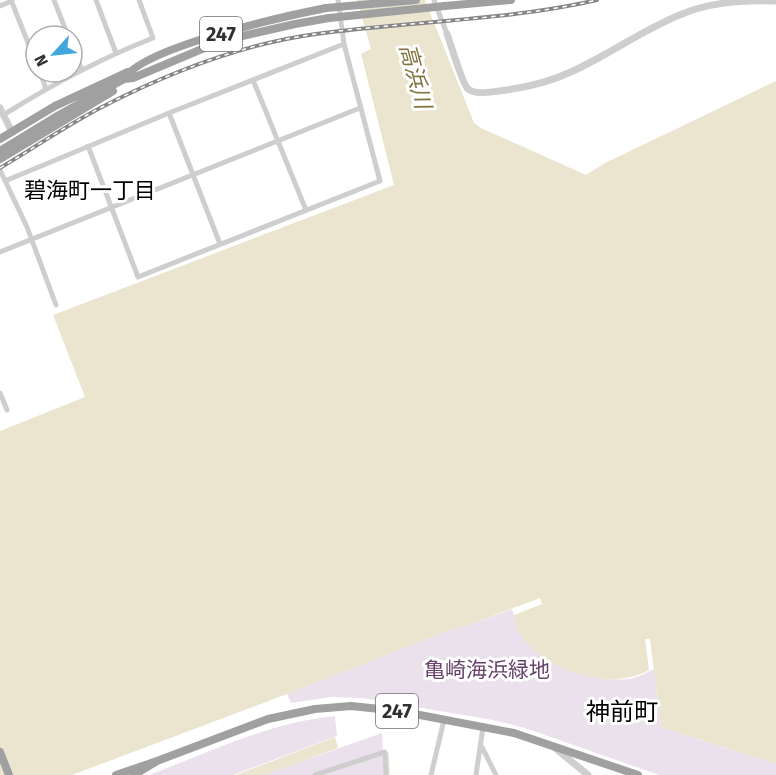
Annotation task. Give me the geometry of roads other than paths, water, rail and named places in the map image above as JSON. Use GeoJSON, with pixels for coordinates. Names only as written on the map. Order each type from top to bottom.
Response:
{"type":"FeatureCollection","features":[{"type":"Feature","properties":{"kind":"highway","name":"247"},"geometry":{"type":"LineString","coordinates":[[0,159],[128,76],[148,60],[246,25],[326,8],[416,0]]}},
{"type":"Feature","properties":{"kind":"highway","name":"247"},"geometry":{"type":"LineString","coordinates":[[0,139],[56,106],[128,76],[221,42],[329,18],[511,0]]}},
{"type":"Feature","properties":{"kind":"highway","name":"247"},"geometry":{"type":"LineString","coordinates":[[0,151],[128,76]]}},
{"type":"Feature","properties":{"kind":"highway","name":"247"},"geometry":{"type":"LineString","coordinates":[[116,775],[268,719],[315,709],[364,707],[522,735],[638,775]]}},
{"type":"Feature","properties":{"kind":"highway"},"geometry":{"type":"LineString","coordinates":[[0,752],[9,775]]}},
{"type":"Feature","properties":{"kind":"highway","name":"247"},"geometry":{"type":"LineString","coordinates":[[134,775],[157,761]]}},
{"type":"Feature","properties":{"kind":"street"},"geometry":{"type":"LineString","coordinates":[[0,6],[12,0],[24,32]]}},
{"type":"Feature","properties":{"kind":"street"},"geometry":{"type":"LineString","coordinates":[[54,0],[63,24]]}},
{"type":"Feature","properties":{"kind":"street"},"geometry":{"type":"LineString","coordinates":[[96,0],[116,53]]}},
{"type":"Feature","properties":{"kind":"street"},"geometry":{"type":"LineString","coordinates":[[84,69],[153,38],[139,0]]}},
{"type":"Feature","properties":{"kind":"street"},"geometry":{"type":"LineString","coordinates":[[88,146],[138,278],[380,181],[344,45],[338,0]]}},
{"type":"Feature","properties":{"kind":"street"},"geometry":{"type":"LineString","coordinates":[[434,0],[465,87],[474,93],[541,83],[573,72],[650,28],[684,13],[712,5],[746,1],[776,1]]}},
{"type":"Feature","properties":{"kind":"street"},"geometry":{"type":"LineString","coordinates":[[5,182],[169,113],[344,45]]}},
{"type":"Feature","properties":{"kind":"street"},"geometry":{"type":"LineString","coordinates":[[253,80],[306,210]]}},
{"type":"Feature","properties":{"kind":"street"},"geometry":{"type":"LineString","coordinates":[[44,84],[46,89]]}},
{"type":"Feature","properties":{"kind":"street"},"geometry":{"type":"LineString","coordinates":[[8,112],[55,84]]}},
{"type":"Feature","properties":{"kind":"street"},"geometry":{"type":"LineString","coordinates":[[0,108],[12,132]]}},
{"type":"Feature","properties":{"kind":"street"},"geometry":{"type":"LineString","coordinates":[[0,252],[110,206],[360,108]]}},
{"type":"Feature","properties":{"kind":"street"},"geometry":{"type":"LineString","coordinates":[[169,113],[220,244]]}},
{"type":"Feature","properties":{"kind":"street"},"geometry":{"type":"LineString","coordinates":[[0,170],[32,240],[56,305]]}},
{"type":"Feature","properties":{"kind":"street"},"geometry":{"type":"LineString","coordinates":[[0,393],[7,410]]}},
{"type":"Feature","properties":{"kind":"street"},"geometry":{"type":"LineString","coordinates":[[430,775],[444,720]]}},
{"type":"Feature","properties":{"kind":"street"},"geometry":{"type":"LineString","coordinates":[[476,775],[482,747],[483,727]]}},
{"type":"Feature","properties":{"kind":"street"},"geometry":{"type":"LineString","coordinates":[[553,746],[588,775]]}},
{"type":"Feature","properties":{"kind":"street"},"geometry":{"type":"LineString","coordinates":[[482,747],[496,775]]}},
{"type":"Feature","properties":{"kind":"street"},"geometry":{"type":"LineString","coordinates":[[315,775],[385,752],[386,775]]}},
{"type":"Feature","properties":{"kind":"water","name":"高浜川"},"geometry":{"type":"Polygon","coordinates":[[[357,0],[425,0],[474,123],[586,175],[605,163],[776,81],[776,764],[661,727],[650,639],[645,639],[649,670],[634,676],[617,679],[599,678],[563,668],[547,660],[522,637],[514,615],[542,604],[540,598],[466,626],[452,629],[72,775],[0,775],[0,431],[85,397],[53,315],[394,185],[361,54],[371,49],[357,0]]]}},
{"type":"Feature","properties":{"kind":"water"},"geometry":{"type":"Polygon","coordinates":[[[335,737],[338,748],[264,775],[236,775],[335,737]]]}},
{"type":"Feature","properties":{"kind":"waterway"},"geometry":{"type":"LineString","coordinates":[[388,753],[389,775]]}},
{"type":"Feature","properties":{"kind":"railway"},"geometry":{"type":"LineString","coordinates":[[0,168],[76,121],[127,95],[179,72],[261,45],[316,34],[492,17],[597,0]]}},
{"type":"Feature","properties":{"kind":"district","name":"碧海町一丁目"},"geometry":{"type":"Point","coordinates":[90,190]}},
{"type":"Feature","properties":{"kind":"district","name":"神前町"},"geometry":{"type":"Point","coordinates":[622,712]}},
{"type":"Feature","properties":{"kind":"park label","name":"亀崎海浜緑地"},"geometry":{"type":"Point","coordinates":[487,670]}}]}
